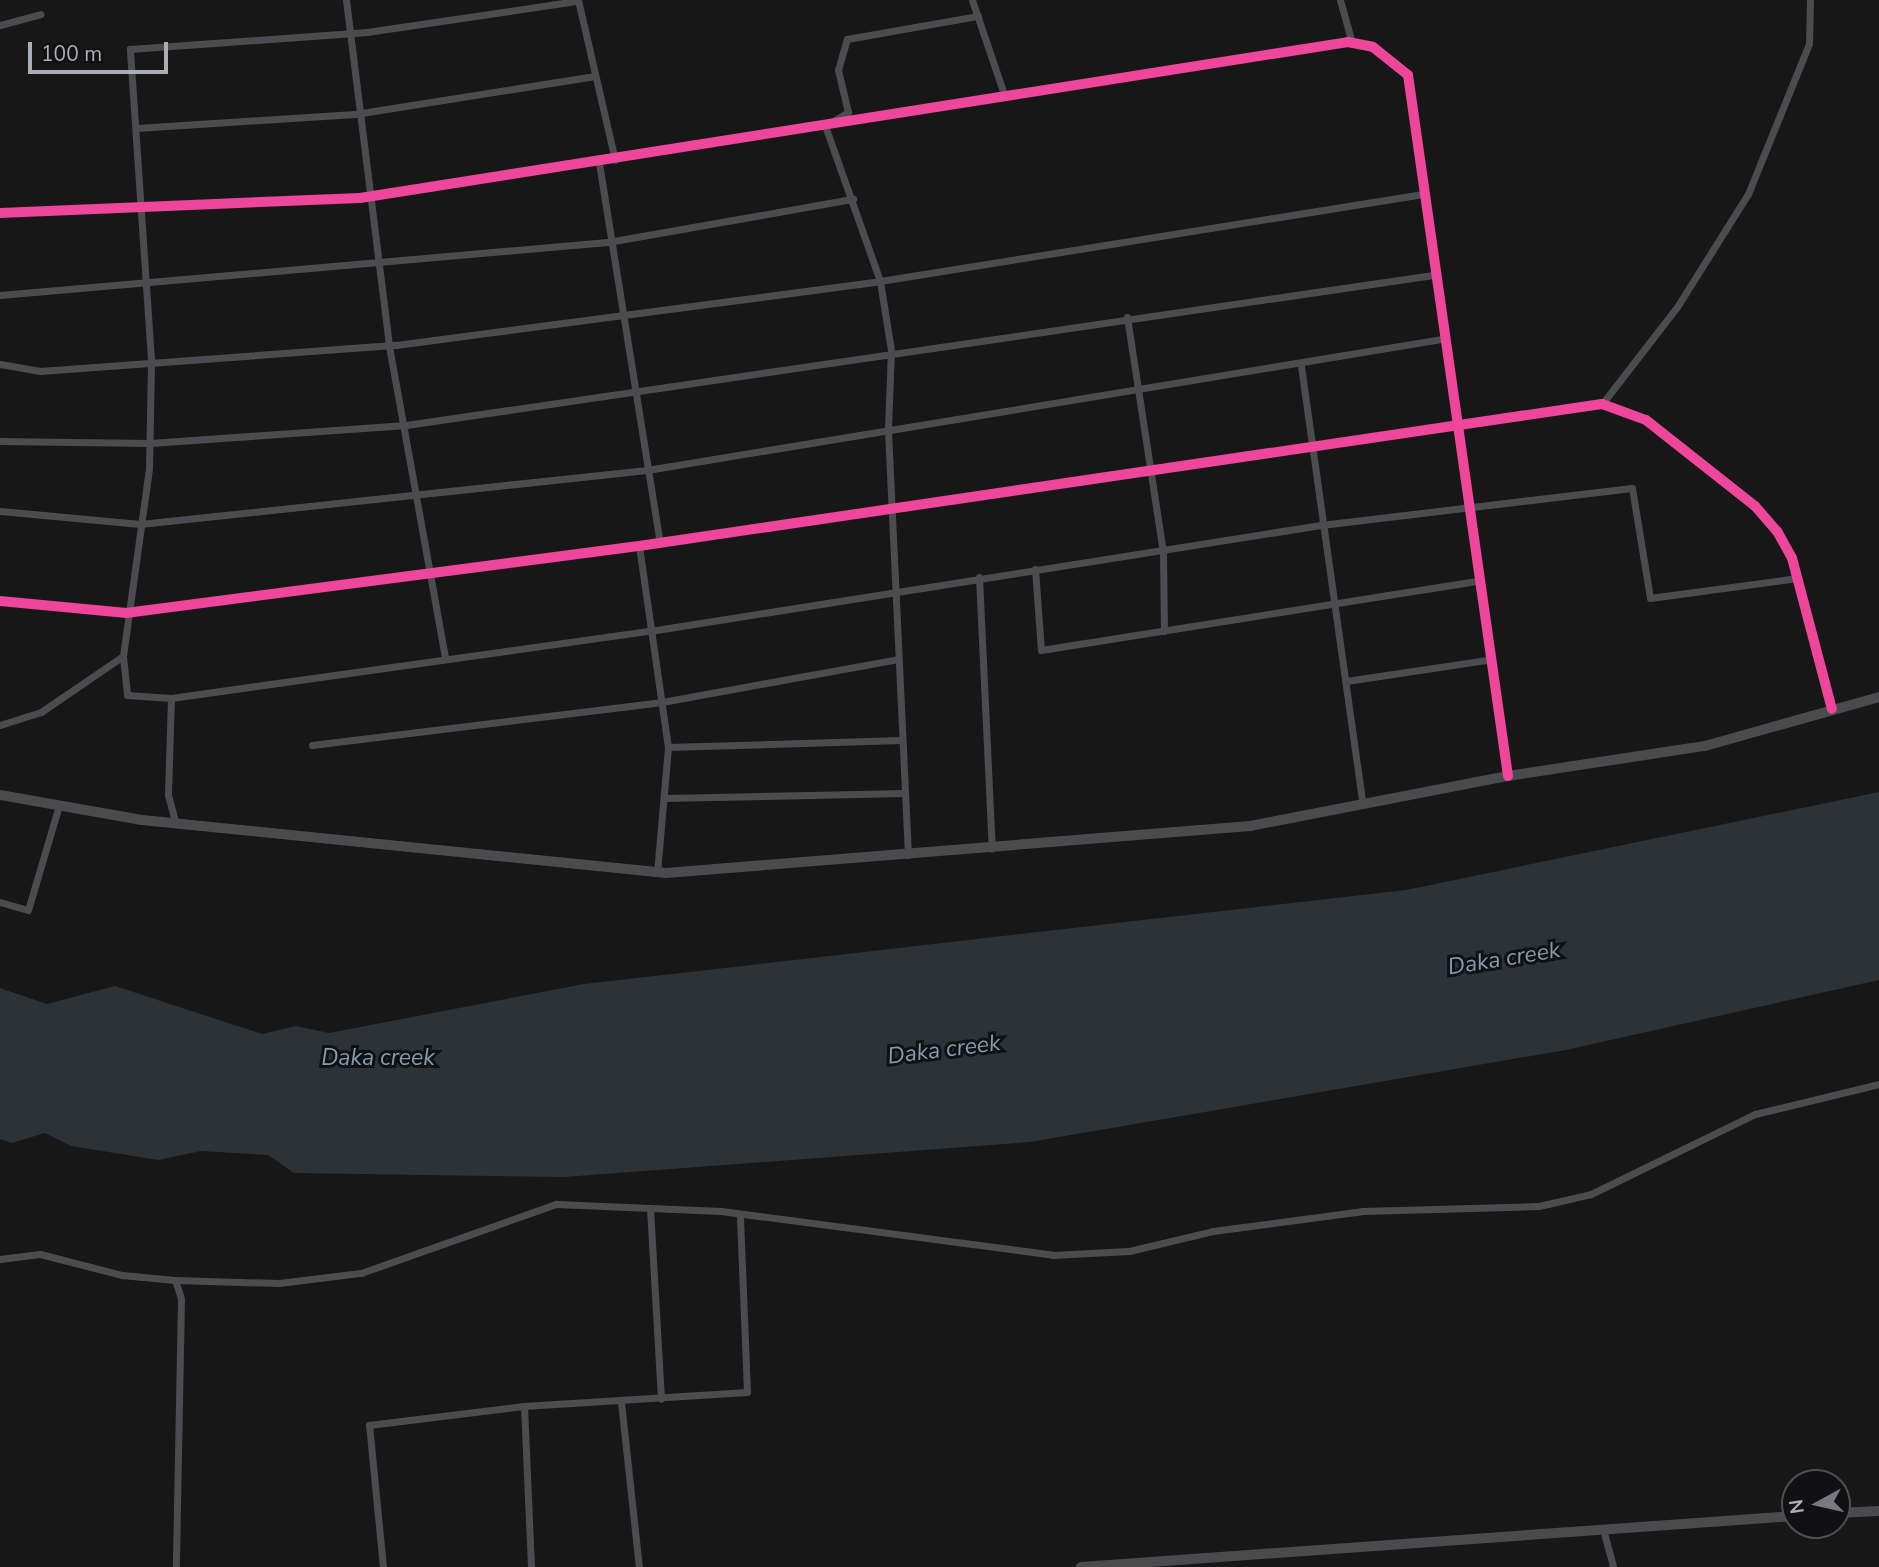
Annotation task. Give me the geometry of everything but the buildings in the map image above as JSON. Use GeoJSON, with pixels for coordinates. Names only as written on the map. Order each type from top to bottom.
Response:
{"type":"FeatureCollection","features":[{"type":"Feature","properties":{"kind":"street"},"geometry":{"type":"LineString","coordinates":[[346,0],[365,113],[389,346],[433,574],[445,657]]}},
{"type":"Feature","properties":{"kind":"street"},"geometry":{"type":"LineString","coordinates":[[972,0],[1005,97]]}},
{"type":"Feature","properties":{"kind":"street"},"geometry":{"type":"LineString","coordinates":[[1340,0],[1352,43]]}},
{"type":"Feature","properties":{"kind":"street"},"geometry":{"type":"LineString","coordinates":[[1602,404],[1677,307],[1748,194],[1808,44],[1810,0]]}},
{"type":"Feature","properties":{"kind":"street"},"geometry":{"type":"LineString","coordinates":[[615,160],[578,1],[352,33],[130,49],[151,359],[150,443],[126,613],[123,656],[127,695],[171,698],[445,657],[649,631],[895,587],[1163,553],[1321,525],[1468,510],[1632,488],[1650,598],[1798,578]]}},
{"type":"Feature","properties":{"kind":"street"},"geometry":{"type":"LineString","coordinates":[[0,25],[41,13]]}},
{"type":"Feature","properties":{"kind":"street"},"geometry":{"type":"LineString","coordinates":[[825,126],[848,112],[838,69],[847,39],[978,16]]}},
{"type":"Feature","properties":{"kind":"street"},"geometry":{"type":"LineString","coordinates":[[0,213],[142,202],[372,197],[1352,43],[1373,47],[1408,75],[1433,275],[1488,660],[1508,776]]}},
{"type":"Feature","properties":{"kind":"street"},"geometry":{"type":"LineString","coordinates":[[137,128],[365,113],[595,76]]}},
{"type":"Feature","properties":{"kind":"street"},"geometry":{"type":"LineString","coordinates":[[825,126],[880,281],[891,350],[888,428],[908,856]]}},
{"type":"Feature","properties":{"kind":"street"},"geometry":{"type":"LineString","coordinates":[[599,163],[619,313],[660,542]]}},
{"type":"Feature","properties":{"kind":"street"},"geometry":{"type":"LineString","coordinates":[[0,364],[40,371],[151,359],[389,346],[619,313],[880,281],[1423,194]]}},
{"type":"Feature","properties":{"kind":"street"},"geometry":{"type":"LineString","coordinates":[[0,295],[379,266],[608,242],[853,199]]}},
{"type":"Feature","properties":{"kind":"street"},"geometry":{"type":"LineString","coordinates":[[0,441],[150,443],[406,425],[891,350],[1433,275]]}},
{"type":"Feature","properties":{"kind":"street"},"geometry":{"type":"LineString","coordinates":[[1127,317],[1163,553],[1164,631]]}},
{"type":"Feature","properties":{"kind":"street"},"geometry":{"type":"LineString","coordinates":[[0,511],[140,524],[646,470],[888,428],[1301,366],[1443,339]]}},
{"type":"Feature","properties":{"kind":"street"},"geometry":{"type":"LineString","coordinates":[[1301,366],[1321,525],[1363,805]]}},
{"type":"Feature","properties":{"kind":"street"},"geometry":{"type":"LineString","coordinates":[[0,600],[126,613],[639,545],[1602,404],[1646,420],[1755,506],[1777,531],[1798,578],[1832,709]]}},
{"type":"Feature","properties":{"kind":"street"},"geometry":{"type":"LineString","coordinates":[[639,545],[649,631],[668,747],[657,872]]}},
{"type":"Feature","properties":{"kind":"street"},"geometry":{"type":"LineString","coordinates":[[1035,569],[1041,650],[1477,581]]}},
{"type":"Feature","properties":{"kind":"street"},"geometry":{"type":"LineString","coordinates":[[979,577],[992,849]]}},
{"type":"Feature","properties":{"kind":"street"},"geometry":{"type":"LineString","coordinates":[[0,725],[41,712],[123,656]]}},
{"type":"Feature","properties":{"kind":"street"},"geometry":{"type":"LineString","coordinates":[[312,746],[662,702],[898,659]]}},
{"type":"Feature","properties":{"kind":"street"},"geometry":{"type":"LineString","coordinates":[[1346,681],[1488,660]]}},
{"type":"Feature","properties":{"kind":"street"},"geometry":{"type":"LineString","coordinates":[[0,795],[58,809],[176,824],[657,872],[908,856],[1193,833],[1363,805],[1508,776],[1705,746],[1879,697]]}},
{"type":"Feature","properties":{"kind":"street"},"geometry":{"type":"LineString","coordinates":[[171,698],[168,795],[176,824]]}},
{"type":"Feature","properties":{"kind":"street"},"geometry":{"type":"LineString","coordinates":[[668,747],[902,740]]}},
{"type":"Feature","properties":{"kind":"street"},"geometry":{"type":"LineString","coordinates":[[665,798],[905,793]]}},
{"type":"Feature","properties":{"kind":"street"},"geometry":{"type":"LineString","coordinates":[[0,902],[28,910],[58,809]]}},
{"type":"Feature","properties":{"kind":"street"},"geometry":{"type":"LineString","coordinates":[[0,1259],[40,1254],[175,1280],[279,1283],[361,1273],[556,1204],[740,1214],[1053,1255],[1129,1251],[1213,1231],[1362,1211],[1539,1206],[1591,1194],[1755,1114],[1879,1084]]}},
{"type":"Feature","properties":{"kind":"street"},"geometry":{"type":"LineString","coordinates":[[650,1208],[661,1399]]}},
{"type":"Feature","properties":{"kind":"street"},"geometry":{"type":"LineString","coordinates":[[383,1567],[369,1425],[524,1406],[747,1392],[740,1214]]}},
{"type":"Feature","properties":{"kind":"street"},"geometry":{"type":"LineString","coordinates":[[175,1280],[181,1298],[176,1567]]}},
{"type":"Feature","properties":{"kind":"street"},"geometry":{"type":"LineString","coordinates":[[621,1402],[639,1567]]}},
{"type":"Feature","properties":{"kind":"street"},"geometry":{"type":"LineString","coordinates":[[524,1406],[531,1567]]}},
{"type":"Feature","properties":{"kind":"street"},"geometry":{"type":"LineString","coordinates":[[1851,1512],[1879,1511]]}},
{"type":"Feature","properties":{"kind":"street"},"geometry":{"type":"LineString","coordinates":[[1081,1567],[1781,1517]]}},
{"type":"Feature","properties":{"kind":"street"},"geometry":{"type":"LineString","coordinates":[[1603,1529],[1614,1567]]}},
{"type":"Feature","properties":{"kind":"water","name":"Daka creek"},"geometry":{"type":"Polygon","coordinates":[[[1879,792],[1879,980],[1566,1050],[1030,1142],[564,1177],[294,1173],[268,1155],[201,1151],[158,1160],[71,1146],[45,1133],[12,1143],[0,1139],[0,988],[47,1004],[115,986],[262,1034],[296,1026],[329,1033],[584,984],[1406,890],[1879,792]]]}},
{"type":"Feature","properties":{"kind":"cycle path"},"geometry":{"type":"LineString","coordinates":[[0,213],[360,198],[1348,42],[1373,47],[1408,75],[1508,776]]}},
{"type":"Feature","properties":{"kind":"cycle path"},"geometry":{"type":"LineString","coordinates":[[0,601],[126,613],[639,546],[1602,404],[1646,420],[1755,506],[1777,531],[1792,558],[1832,709]]}}]}
